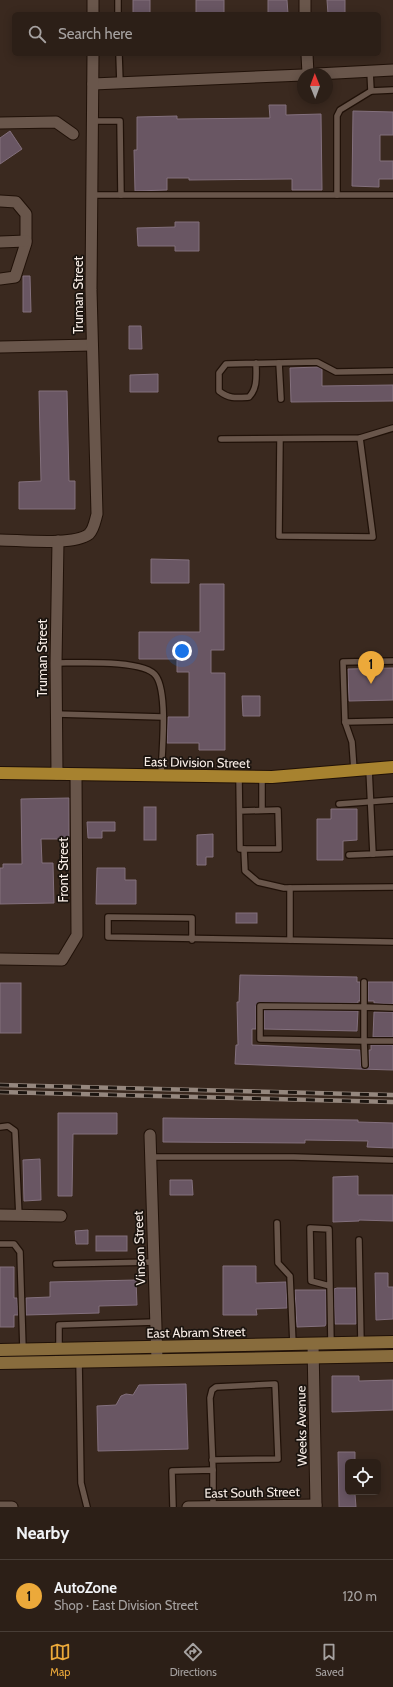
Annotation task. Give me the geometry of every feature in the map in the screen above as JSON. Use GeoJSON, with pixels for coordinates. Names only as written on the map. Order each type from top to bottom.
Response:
{"type":"FeatureCollection","features":[{"type":"Feature","properties":{"kind":"main road","name":"East Division Street"},"geometry":{"type":"LineString","coordinates":[[0,773],[262,777],[370,770],[393,767]]}},
{"type":"Feature","properties":{"kind":"main road","name":"East Abram Street"},"geometry":{"type":"LineString","coordinates":[[0,1350],[393,1342]]}},
{"type":"Feature","properties":{"kind":"main road"},"geometry":{"type":"LineString","coordinates":[[0,1363],[393,1356]]}},
{"type":"Feature","properties":{"kind":"street"},"geometry":{"type":"LineString","coordinates":[[93,0],[93,12]]}},
{"type":"Feature","properties":{"kind":"street"},"geometry":{"type":"LineString","coordinates":[[305,0],[305,12]]}},
{"type":"Feature","properties":{"kind":"street","name":"Truman Street"},"geometry":{"type":"LineString","coordinates":[[57,774],[56,663],[58,541],[77,540],[89,534],[94,525],[97,514],[91,290],[93,56]]}},
{"type":"Feature","properties":{"kind":"street"},"geometry":{"type":"LineString","coordinates":[[307,56],[308,68]]}},
{"type":"Feature","properties":{"kind":"street"},"geometry":{"type":"LineString","coordinates":[[333,73],[393,70]]}},
{"type":"Feature","properties":{"kind":"street"},"geometry":{"type":"LineString","coordinates":[[93,84],[297,75]]}},
{"type":"Feature","properties":{"kind":"street"},"geometry":{"type":"LineString","coordinates":[[0,123],[56,122],[73,134]]}},
{"type":"Feature","properties":{"kind":"street"},"geometry":{"type":"LineString","coordinates":[[0,201],[16,202],[26,214],[26,241],[14,277],[0,279]]}},
{"type":"Feature","properties":{"kind":"street"},"geometry":{"type":"LineString","coordinates":[[0,242],[26,241]]}},
{"type":"Feature","properties":{"kind":"street"},"geometry":{"type":"LineString","coordinates":[[0,346],[92,345]]}},
{"type":"Feature","properties":{"kind":"street"},"geometry":{"type":"LineString","coordinates":[[0,540],[58,541]]}},
{"type":"Feature","properties":{"kind":"street","name":"Front Street"},"geometry":{"type":"LineString","coordinates":[[0,959],[62,960],[77,936],[76,775]]}},
{"type":"Feature","properties":{"kind":"street","name":"Vinson Street"},"geometry":{"type":"LineString","coordinates":[[150,1136],[157,1360]]}},
{"type":"Feature","properties":{"kind":"street"},"geometry":{"type":"LineString","coordinates":[[0,1215],[61,1216]]}},
{"type":"Feature","properties":{"kind":"street","name":"Weeks Avenue"},"geometry":{"type":"LineString","coordinates":[[313,1344],[316,1506]]}},
{"type":"Feature","properties":{"kind":"street","name":"East South Street"},"geometry":{"type":"LineString","coordinates":[[188,1507],[316,1506]]}},
{"type":"Feature","properties":{"kind":"street"},"geometry":{"type":"LineString","coordinates":[[0,1507],[12,1507]]}},
{"type":"Feature","properties":{"kind":"lane"},"geometry":{"type":"LineString","coordinates":[[118,0],[118,12]]}},
{"type":"Feature","properties":{"kind":"lane"},"geometry":{"type":"LineString","coordinates":[[119,56],[120,83]]}},
{"type":"Feature","properties":{"kind":"lane"},"geometry":{"type":"LineString","coordinates":[[370,71],[372,91]]}},
{"type":"Feature","properties":{"kind":"lane"},"geometry":{"type":"LineString","coordinates":[[337,195],[337,116],[340,110],[372,91],[393,90]]}},
{"type":"Feature","properties":{"kind":"lane"},"geometry":{"type":"LineString","coordinates":[[93,121],[120,122],[121,195]]}},
{"type":"Feature","properties":{"kind":"lane"},"geometry":{"type":"LineString","coordinates":[[92,195],[393,195]]}},
{"type":"Feature","properties":{"kind":"lane"},"geometry":{"type":"LineString","coordinates":[[256,363],[256,386],[253,393],[249,397],[234,398],[226,396],[219,390],[219,373],[226,364],[256,363],[317,362],[336,372],[393,371]]}},
{"type":"Feature","properties":{"kind":"lane"},"geometry":{"type":"LineString","coordinates":[[279,363],[281,399]]}},
{"type":"Feature","properties":{"kind":"lane"},"geometry":{"type":"LineString","coordinates":[[221,438],[360,438],[393,428]]}},
{"type":"Feature","properties":{"kind":"lane"},"geometry":{"type":"LineString","coordinates":[[280,439],[279,536],[373,537],[360,438]]}},
{"type":"Feature","properties":{"kind":"lane"},"geometry":{"type":"LineString","coordinates":[[354,771],[352,742],[345,722],[343,662],[393,661]]}},
{"type":"Feature","properties":{"kind":"lane"},"geometry":{"type":"LineString","coordinates":[[56,663],[125,664],[145,668],[156,674],[161,684],[163,701],[162,776]]}},
{"type":"Feature","properties":{"kind":"lane"},"geometry":{"type":"LineString","coordinates":[[56,714],[162,716]]}},
{"type":"Feature","properties":{"kind":"lane"},"geometry":{"type":"LineString","coordinates":[[345,722],[393,721]]}},
{"type":"Feature","properties":{"kind":"lane"},"geometry":{"type":"LineString","coordinates":[[370,770],[373,854]]}},
{"type":"Feature","properties":{"kind":"lane"},"geometry":{"type":"LineString","coordinates":[[240,777],[240,811],[240,849],[279,849],[278,810],[240,811]]}},
{"type":"Feature","properties":{"kind":"lane"},"geometry":{"type":"LineString","coordinates":[[262,777],[262,810]]}},
{"type":"Feature","properties":{"kind":"lane"},"geometry":{"type":"LineString","coordinates":[[339,804],[393,800]]}},
{"type":"Feature","properties":{"kind":"lane"},"geometry":{"type":"LineString","coordinates":[[244,849],[245,871],[258,882],[290,888],[393,887]]}},
{"type":"Feature","properties":{"kind":"lane"},"geometry":{"type":"LineString","coordinates":[[349,855],[393,853]]}},
{"type":"Feature","properties":{"kind":"lane"},"geometry":{"type":"LineString","coordinates":[[290,888],[290,940]]}},
{"type":"Feature","properties":{"kind":"lane"},"geometry":{"type":"LineString","coordinates":[[192,940],[192,918],[108,917],[108,937],[192,940],[393,942]]}},
{"type":"Feature","properties":{"kind":"lane"},"geometry":{"type":"LineString","coordinates":[[364,982],[365,1065]]}},
{"type":"Feature","properties":{"kind":"lane"},"geometry":{"type":"LineString","coordinates":[[393,1008],[260,1006],[260,1039],[393,1041]]}},
{"type":"Feature","properties":{"kind":"lane"},"geometry":{"type":"LineString","coordinates":[[0,1127],[8,1126],[15,1131],[19,1216]]}},
{"type":"Feature","properties":{"kind":"lane"},"geometry":{"type":"LineString","coordinates":[[150,1157],[294,1157],[393,1160]]}},
{"type":"Feature","properties":{"kind":"lane"},"geometry":{"type":"LineString","coordinates":[[277,1223],[278,1263],[290,1276],[293,1344]]}},
{"type":"Feature","properties":{"kind":"lane"},"geometry":{"type":"LineString","coordinates":[[330,1286],[311,1281],[310,1228],[329,1229],[330,1286],[331,1344]]}},
{"type":"Feature","properties":{"kind":"lane"},"geometry":{"type":"LineString","coordinates":[[359,1240],[361,1343]]}},
{"type":"Feature","properties":{"kind":"lane"},"geometry":{"type":"LineString","coordinates":[[0,1244],[14,1244],[20,1252],[23,1350]]}},
{"type":"Feature","properties":{"kind":"lane"},"geometry":{"type":"LineString","coordinates":[[56,1264],[154,1262]]}},
{"type":"Feature","properties":{"kind":"lane"},"geometry":{"type":"LineString","coordinates":[[59,1349],[58,1325],[156,1322]]}},
{"type":"Feature","properties":{"kind":"lane"},"geometry":{"type":"LineString","coordinates":[[79,1348],[81,1482],[87,1507]]}},
{"type":"Feature","properties":{"kind":"lane"},"geometry":{"type":"LineString","coordinates":[[212,1460],[278,1459],[275,1384],[216,1387],[212,1390],[210,1398],[213,1506]]}},
{"type":"Feature","properties":{"kind":"lane"},"geometry":{"type":"LineString","coordinates":[[173,1507],[172,1472],[213,1470]]}},
{"type":"Feature","properties":{"kind":"building"},"geometry":{"type":"Polygon","coordinates":[[[133,0],[150,0],[150,12],[133,12],[133,0]]]}},
{"type":"Feature","properties":{"kind":"building"},"geometry":{"type":"Polygon","coordinates":[[[196,0],[224,0],[224,12],[196,12],[196,0]]]}},
{"type":"Feature","properties":{"kind":"building"},"geometry":{"type":"Polygon","coordinates":[[[268,0],[287,0],[288,12],[268,12],[268,0]]]}},
{"type":"Feature","properties":{"kind":"building"},"geometry":{"type":"Polygon","coordinates":[[[327,0],[345,0],[345,12],[328,12],[327,0]]]}},
{"type":"Feature","properties":{"kind":"building"},"geometry":{"type":"Polygon","coordinates":[[[269,105],[286,105],[286,115],[321,114],[322,190],[292,190],[292,179],[189,180],[189,178],[167,178],[167,190],[135,191],[134,150],[137,150],[137,117],[177,116],[177,119],[270,118],[269,105]]]}},
{"type":"Feature","properties":{"kind":"building"},"geometry":{"type":"Polygon","coordinates":[[[353,111],[393,112],[393,135],[380,135],[380,161],[393,161],[393,179],[379,179],[379,187],[352,186],[353,111]]]}},
{"type":"Feature","properties":{"kind":"building"},"geometry":{"type":"Polygon","coordinates":[[[10,131],[22,149],[0,164],[0,138],[10,131]]]}},
{"type":"Feature","properties":{"kind":"building"},"geometry":{"type":"Polygon","coordinates":[[[175,222],[199,222],[199,251],[175,251],[175,246],[138,246],[137,228],[175,227],[175,222]]]}},
{"type":"Feature","properties":{"kind":"building"},"geometry":{"type":"Polygon","coordinates":[[[23,276],[30,276],[31,312],[23,312],[23,276]]]}},
{"type":"Feature","properties":{"kind":"building"},"geometry":{"type":"Polygon","coordinates":[[[129,326],[141,326],[142,349],[129,349],[129,326]]]}},
{"type":"Feature","properties":{"kind":"building"},"geometry":{"type":"Polygon","coordinates":[[[318,367],[322,369],[322,386],[393,385],[393,401],[291,402],[290,368],[318,367]]]}},
{"type":"Feature","properties":{"kind":"building"},"geometry":{"type":"Polygon","coordinates":[[[158,374],[158,392],[130,392],[130,375],[158,374]]]}},
{"type":"Feature","properties":{"kind":"building"},"geometry":{"type":"Polygon","coordinates":[[[39,391],[67,391],[69,481],[75,481],[75,509],[19,509],[19,482],[41,481],[39,391]]]}},
{"type":"Feature","properties":{"kind":"building"},"geometry":{"type":"Polygon","coordinates":[[[151,559],[189,560],[189,583],[151,583],[151,559]]]}},
{"type":"Feature","properties":{"kind":"building"},"geometry":{"type":"Polygon","coordinates":[[[200,584],[224,584],[224,650],[211,650],[211,673],[225,673],[225,750],[199,750],[199,743],[167,743],[168,717],[189,717],[189,672],[177,672],[177,659],[139,659],[139,632],[200,632],[200,584]]]}},
{"type":"Feature","properties":{"kind":"building"},"geometry":{"type":"Polygon","coordinates":[[[393,668],[393,700],[349,701],[348,669],[393,668]]]}},
{"type":"Feature","properties":{"kind":"building"},"geometry":{"type":"Polygon","coordinates":[[[242,696],[260,696],[260,716],[243,716],[242,696]]]}},
{"type":"Feature","properties":{"kind":"building"},"geometry":{"type":"Polygon","coordinates":[[[69,798],[69,839],[41,839],[42,863],[53,863],[54,903],[0,904],[0,868],[3,868],[3,864],[22,864],[21,799],[69,798]]]}},
{"type":"Feature","properties":{"kind":"building"},"geometry":{"type":"Polygon","coordinates":[[[144,807],[156,807],[156,840],[144,840],[144,807]]]}},
{"type":"Feature","properties":{"kind":"building"},"geometry":{"type":"Polygon","coordinates":[[[331,809],[357,809],[357,840],[343,841],[343,860],[317,860],[317,819],[331,819],[331,809]]]}},
{"type":"Feature","properties":{"kind":"building"},"geometry":{"type":"Polygon","coordinates":[[[87,822],[115,822],[115,831],[102,831],[102,838],[88,838],[87,822]]]}},
{"type":"Feature","properties":{"kind":"building"},"geometry":{"type":"Polygon","coordinates":[[[213,834],[213,857],[206,857],[206,865],[197,865],[197,835],[213,834]]]}},
{"type":"Feature","properties":{"kind":"building"},"geometry":{"type":"Polygon","coordinates":[[[97,868],[125,868],[125,880],[136,880],[136,904],[96,904],[97,868]]]}},
{"type":"Feature","properties":{"kind":"building"},"geometry":{"type":"Polygon","coordinates":[[[236,913],[257,913],[257,923],[236,923],[236,913]]]}},
{"type":"Feature","properties":{"kind":"building"},"geometry":{"type":"Polygon","coordinates":[[[240,975],[357,977],[357,982],[360,982],[360,1001],[358,1001],[358,1003],[258,1003],[256,1006],[256,1029],[252,1029],[252,1045],[360,1050],[361,1066],[365,1069],[369,1067],[369,1050],[371,1050],[371,1045],[393,1045],[393,1070],[359,1069],[235,1064],[236,1045],[238,1045],[237,1002],[239,1002],[240,975]]]}},
{"type":"Feature","properties":{"kind":"building"},"geometry":{"type":"Polygon","coordinates":[[[368,982],[393,982],[393,1004],[374,1003],[374,1001],[368,1001],[368,982]]]}},
{"type":"Feature","properties":{"kind":"building"},"geometry":{"type":"Polygon","coordinates":[[[0,983],[21,983],[21,1033],[0,1033],[0,983]]]}},
{"type":"Feature","properties":{"kind":"building"},"geometry":{"type":"Polygon","coordinates":[[[264,1010],[358,1011],[357,1031],[264,1029],[264,1010]]]}},
{"type":"Feature","properties":{"kind":"building"},"geometry":{"type":"Polygon","coordinates":[[[374,1012],[393,1012],[393,1037],[373,1037],[374,1012]]]}},
{"type":"Feature","properties":{"kind":"building"},"geometry":{"type":"Polygon","coordinates":[[[58,1113],[117,1113],[117,1134],[73,1134],[72,1196],[58,1196],[58,1113]]]}},
{"type":"Feature","properties":{"kind":"building"},"geometry":{"type":"Polygon","coordinates":[[[163,1118],[358,1120],[358,1122],[393,1123],[393,1148],[367,1147],[368,1141],[305,1140],[305,1143],[163,1142],[163,1118]]]}},
{"type":"Feature","properties":{"kind":"building"},"geometry":{"type":"Polygon","coordinates":[[[40,1159],[41,1200],[24,1201],[23,1160],[40,1159]]]}},
{"type":"Feature","properties":{"kind":"building"},"geometry":{"type":"Polygon","coordinates":[[[358,1176],[358,1195],[393,1195],[393,1221],[359,1220],[333,1222],[333,1177],[358,1176]]]}},
{"type":"Feature","properties":{"kind":"building"},"geometry":{"type":"Polygon","coordinates":[[[170,1180],[192,1180],[193,1195],[170,1195],[170,1180]]]}},
{"type":"Feature","properties":{"kind":"building"},"geometry":{"type":"Polygon","coordinates":[[[88,1230],[88,1244],[76,1244],[75,1231],[88,1230]]]}},
{"type":"Feature","properties":{"kind":"building"},"geometry":{"type":"Polygon","coordinates":[[[96,1236],[127,1236],[127,1251],[96,1251],[96,1236]]]}},
{"type":"Feature","properties":{"kind":"building"},"geometry":{"type":"Polygon","coordinates":[[[223,1266],[256,1266],[256,1283],[286,1282],[287,1308],[256,1309],[257,1315],[223,1315],[223,1266]]]}},
{"type":"Feature","properties":{"kind":"building"},"geometry":{"type":"Polygon","coordinates":[[[0,1267],[14,1267],[14,1298],[17,1298],[18,1315],[14,1315],[14,1327],[0,1327],[0,1267]]]}},
{"type":"Feature","properties":{"kind":"building"},"geometry":{"type":"Polygon","coordinates":[[[375,1273],[388,1273],[388,1287],[393,1287],[393,1319],[376,1320],[375,1273]]]}},
{"type":"Feature","properties":{"kind":"building"},"geometry":{"type":"Polygon","coordinates":[[[136,1280],[137,1305],[99,1306],[99,1313],[26,1315],[26,1298],[50,1297],[50,1282],[136,1280]]]}},
{"type":"Feature","properties":{"kind":"building"},"geometry":{"type":"Polygon","coordinates":[[[356,1288],[356,1324],[335,1324],[334,1289],[356,1288]]]}},
{"type":"Feature","properties":{"kind":"building"},"geometry":{"type":"Polygon","coordinates":[[[295,1290],[326,1290],[325,1326],[297,1327],[295,1290]]]}},
{"type":"Feature","properties":{"kind":"building"},"geometry":{"type":"Polygon","coordinates":[[[332,1376],[359,1376],[359,1381],[393,1380],[393,1410],[332,1412],[332,1376]]]}},
{"type":"Feature","properties":{"kind":"building"},"geometry":{"type":"Polygon","coordinates":[[[186,1384],[188,1449],[98,1451],[97,1406],[116,1405],[121,1396],[126,1394],[133,1395],[139,1385],[186,1384]]]}},
{"type":"Feature","properties":{"kind":"building"},"geometry":{"type":"Polygon","coordinates":[[[338,1452],[355,1452],[355,1459],[345,1459],[345,1495],[355,1495],[356,1507],[339,1507],[338,1452]]]}},
{"type":"Feature","properties":{"kind":"railway"},"geometry":{"type":"LineString","coordinates":[[0,1085],[393,1095]]}},
{"type":"Feature","properties":{"kind":"railway"},"geometry":{"type":"LineString","coordinates":[[0,1092],[393,1102]]}},
{"type":"Feature","properties":{"kind":"place","name":"AutoZone"},"geometry":{"type":"Point","coordinates":[371,684]}}]}
